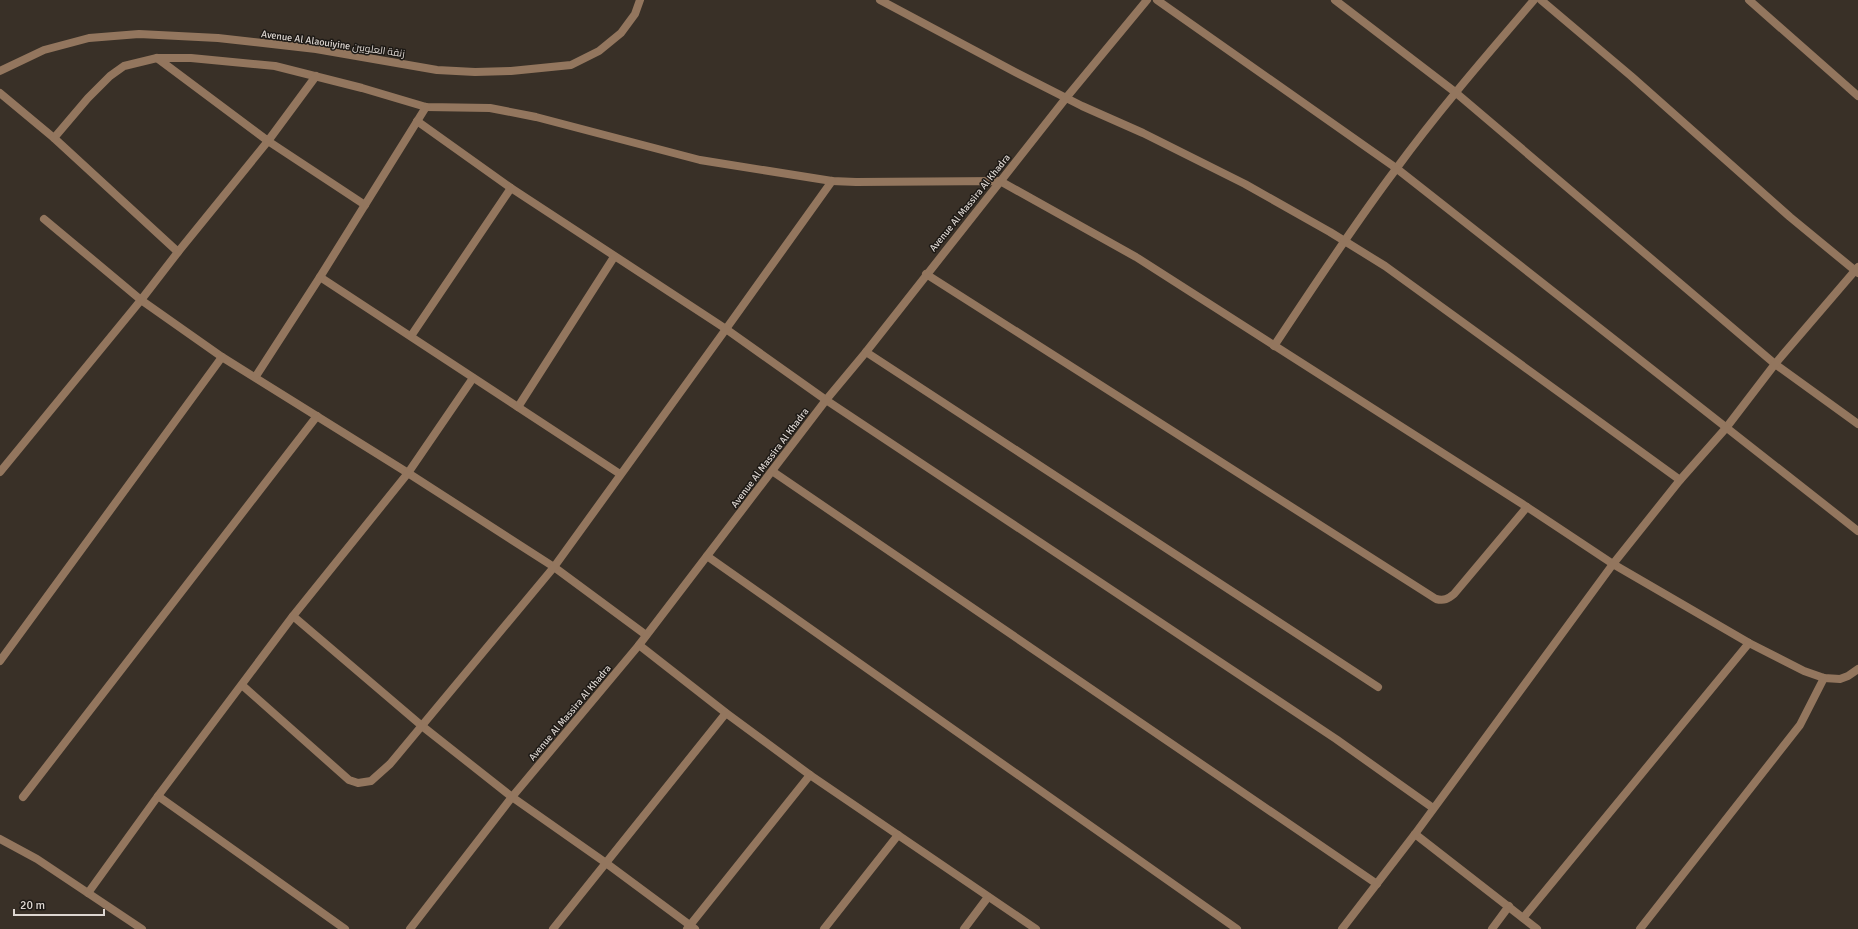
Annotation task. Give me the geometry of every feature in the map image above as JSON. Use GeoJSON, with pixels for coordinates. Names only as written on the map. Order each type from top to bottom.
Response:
{"type":"FeatureCollection","features":[{"type":"Feature","properties":{"kind":"street","name":"Avenue Al Alaouiyine زنقة العلويين"},"geometry":{"type":"LineString","coordinates":[[0,71],[44,50],[89,38],[139,34],[218,38],[316,49],[437,70],[475,72],[511,71],[572,65],[599,51],[621,33],[635,14],[640,0]]}},
{"type":"Feature","properties":{"kind":"street"},"geometry":{"type":"LineString","coordinates":[[880,0],[1066,98],[1143,133],[1245,184],[1344,242],[1404,279],[1498,349],[1680,480]]}},
{"type":"Feature","properties":{"kind":"street","name":"Avenue Al Massira Al Khadra"},"geometry":{"type":"LineString","coordinates":[[410,929],[512,797],[639,645],[826,400],[866,352],[1066,98],[1147,0]]}},
{"type":"Feature","properties":{"kind":"street"},"geometry":{"type":"LineString","coordinates":[[1157,0],[1396,168],[1858,531]]}},
{"type":"Feature","properties":{"kind":"street"},"geometry":{"type":"LineString","coordinates":[[1334,0],[1455,92],[1775,364],[1858,424]]}},
{"type":"Feature","properties":{"kind":"street"},"geometry":{"type":"LineString","coordinates":[[1274,346],[1396,168],[1455,92],[1534,0]]}},
{"type":"Feature","properties":{"kind":"street"},"geometry":{"type":"LineString","coordinates":[[1342,929],[1415,834],[1613,564],[1680,480],[1726,428],[1775,364],[1857,270],[1790,217],[1631,76],[1541,0]]}},
{"type":"Feature","properties":{"kind":"street"},"geometry":{"type":"LineString","coordinates":[[1749,0],[1858,96]]}},
{"type":"Feature","properties":{"kind":"street"},"geometry":{"type":"LineString","coordinates":[[157,58],[268,141],[365,205]]}},
{"type":"Feature","properties":{"kind":"street"},"geometry":{"type":"LineString","coordinates":[[54,138],[88,98],[110,76],[124,66],[157,58],[191,58],[236,61],[275,66],[426,107],[498,109],[536,116],[700,160],[832,181],[1000,181],[1136,257],[1528,507],[1613,564],[1749,643],[1804,672],[1824,678],[1840,679],[1848,676],[1858,669]]}},
{"type":"Feature","properties":{"kind":"street"},"geometry":{"type":"LineString","coordinates":[[0,472],[141,300],[268,141],[316,76]]}},
{"type":"Feature","properties":{"kind":"street"},"geometry":{"type":"LineString","coordinates":[[0,93],[54,138],[178,252]]}},
{"type":"Feature","properties":{"kind":"street"},"geometry":{"type":"LineString","coordinates":[[256,376],[320,277],[426,107]]}},
{"type":"Feature","properties":{"kind":"street"},"geometry":{"type":"LineString","coordinates":[[417,121],[511,188],[726,329],[826,400],[1336,739],[1433,808]]}},
{"type":"Feature","properties":{"kind":"street"},"geometry":{"type":"LineString","coordinates":[[243,686],[349,780],[358,783],[371,781],[378,777],[554,567],[832,181]]}},
{"type":"Feature","properties":{"kind":"street"},"geometry":{"type":"LineString","coordinates":[[411,336],[511,188]]}},
{"type":"Feature","properties":{"kind":"street"},"geometry":{"type":"LineString","coordinates":[[44,219],[141,300],[222,357],[256,376],[554,567],[646,635]]}},
{"type":"Feature","properties":{"kind":"street"},"geometry":{"type":"LineString","coordinates":[[518,407],[614,256]]}},
{"type":"Feature","properties":{"kind":"street"},"geometry":{"type":"LineString","coordinates":[[926,274],[1436,599],[1448,599],[1454,594],[1528,507]]}},
{"type":"Feature","properties":{"kind":"street"},"geometry":{"type":"LineString","coordinates":[[320,277],[620,474]]}},
{"type":"Feature","properties":{"kind":"street"},"geometry":{"type":"LineString","coordinates":[[866,352],[1378,687]]}},
{"type":"Feature","properties":{"kind":"street"},"geometry":{"type":"LineString","coordinates":[[0,661],[222,357]]}},
{"type":"Feature","properties":{"kind":"street"},"geometry":{"type":"LineString","coordinates":[[88,893],[158,796],[243,686],[293,616],[408,473],[473,378]]}},
{"type":"Feature","properties":{"kind":"street"},"geometry":{"type":"LineString","coordinates":[[23,797],[317,416]]}},
{"type":"Feature","properties":{"kind":"street"},"geometry":{"type":"LineString","coordinates":[[772,471],[1377,884]]}},
{"type":"Feature","properties":{"kind":"street"},"geometry":{"type":"LineString","coordinates":[[707,556],[1237,929]]}},
{"type":"Feature","properties":{"kind":"street"},"geometry":{"type":"LineString","coordinates":[[293,616],[422,726],[512,797],[606,863],[690,928],[810,775]]}},
{"type":"Feature","properties":{"kind":"street"},"geometry":{"type":"LineString","coordinates":[[1523,918],[1749,643]]}},
{"type":"Feature","properties":{"kind":"street"},"geometry":{"type":"LineString","coordinates":[[639,645],[726,713],[810,775],[1036,929]]}},
{"type":"Feature","properties":{"kind":"street"},"geometry":{"type":"LineString","coordinates":[[1640,929],[1800,725],[1824,678]]}},
{"type":"Feature","properties":{"kind":"street"},"geometry":{"type":"LineString","coordinates":[[553,929],[726,713]]}},
{"type":"Feature","properties":{"kind":"street"},"geometry":{"type":"LineString","coordinates":[[158,796],[345,929]]}},
{"type":"Feature","properties":{"kind":"street"},"geometry":{"type":"LineString","coordinates":[[1415,834],[1537,929]]}},
{"type":"Feature","properties":{"kind":"street"},"geometry":{"type":"LineString","coordinates":[[824,929],[898,835]]}},
{"type":"Feature","properties":{"kind":"street"},"geometry":{"type":"LineString","coordinates":[[0,839],[37,859],[142,929]]}},
{"type":"Feature","properties":{"kind":"street"},"geometry":{"type":"LineString","coordinates":[[964,929],[988,897]]}},
{"type":"Feature","properties":{"kind":"street"},"geometry":{"type":"LineString","coordinates":[[1492,929],[1509,906]]}}]}
